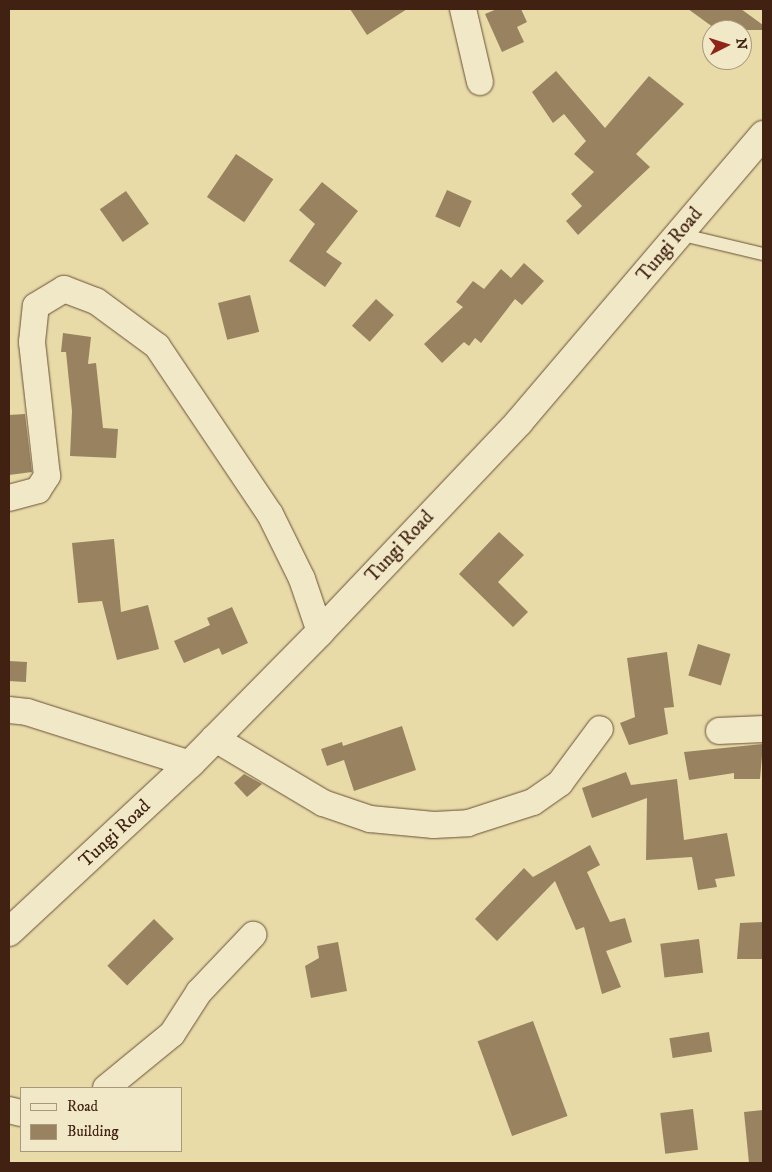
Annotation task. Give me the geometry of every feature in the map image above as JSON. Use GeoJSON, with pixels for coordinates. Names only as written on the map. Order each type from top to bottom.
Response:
{"type":"FeatureCollection","features":[{"type":"Feature","properties":{"kind":"main road","name":"Tungi Road"},"geometry":{"type":"LineString","coordinates":[[9,932],[190,764],[320,632],[519,422],[763,135]]}},
{"type":"Feature","properties":{"kind":"street"},"geometry":{"type":"LineString","coordinates":[[463,9],[480,82]]}},
{"type":"Feature","properties":{"kind":"street"},"geometry":{"type":"LineString","coordinates":[[9,498],[38,490],[47,476],[32,342],[36,306],[64,289],[96,300],[157,346],[270,514],[302,579],[320,632]]}},
{"type":"Feature","properties":{"kind":"street"},"geometry":{"type":"LineString","coordinates":[[9,710],[27,712],[190,764]]}},
{"type":"Feature","properties":{"kind":"street"},"geometry":{"type":"LineString","coordinates":[[214,738],[323,803],[370,819],[434,825],[468,823],[533,802],[560,783],[600,729]]}},
{"type":"Feature","properties":{"kind":"street"},"geometry":{"type":"LineString","coordinates":[[719,731],[763,729]]}},
{"type":"Feature","properties":{"kind":"street"},"geometry":{"type":"LineString","coordinates":[[107,1087],[172,1034],[199,992],[253,935]]}},
{"type":"Feature","properties":{"kind":"lane"},"geometry":{"type":"LineString","coordinates":[[679,234],[763,254]]}},
{"type":"Feature","properties":{"kind":"building"},"geometry":{"type":"Polygon","coordinates":[[[350,9],[407,9],[367,35],[350,9]]]}},
{"type":"Feature","properties":{"kind":"building"},"geometry":{"type":"Polygon","coordinates":[[[497,9],[521,9],[527,22],[517,27],[524,42],[502,52],[485,14],[497,9]]]}},
{"type":"Feature","properties":{"kind":"building"},"geometry":{"type":"Polygon","coordinates":[[[688,9],[741,9],[763,25],[763,30],[752,30],[752,20],[703,20],[688,9]]]}},
{"type":"Feature","properties":{"kind":"building"},"geometry":{"type":"Polygon","coordinates":[[[556,71],[605,128],[649,76],[684,104],[636,154],[650,167],[578,235],[566,221],[582,206],[571,194],[594,172],[574,154],[586,141],[564,114],[553,123],[532,92],[556,71]]]}},
{"type":"Feature","properties":{"kind":"building"},"geometry":{"type":"Polygon","coordinates":[[[236,154],[273,179],[244,222],[207,197],[236,154]]]}},
{"type":"Feature","properties":{"kind":"building"},"geometry":{"type":"Polygon","coordinates":[[[322,182],[358,211],[326,252],[342,263],[325,287],[289,261],[315,224],[299,210],[322,182]]]}},
{"type":"Feature","properties":{"kind":"building"},"geometry":{"type":"Polygon","coordinates":[[[447,190],[472,201],[460,227],[435,216],[447,190]]]}},
{"type":"Feature","properties":{"kind":"building"},"geometry":{"type":"Polygon","coordinates":[[[126,191],[149,224],[123,242],[100,209],[126,191]]]}},
{"type":"Feature","properties":{"kind":"building"},"geometry":{"type":"Polygon","coordinates":[[[524,263],[544,281],[522,305],[515,299],[481,343],[475,338],[469,346],[464,342],[442,363],[424,344],[463,307],[456,302],[473,281],[484,289],[501,269],[511,278],[524,263]]]}},
{"type":"Feature","properties":{"kind":"building"},"geometry":{"type":"Polygon","coordinates":[[[250,295],[259,332],[227,340],[218,303],[250,295]]]}},
{"type":"Feature","properties":{"kind":"building"},"geometry":{"type":"Polygon","coordinates":[[[376,299],[394,315],[370,342],[352,326],[376,299]]]}},
{"type":"Feature","properties":{"kind":"building"},"geometry":{"type":"Polygon","coordinates":[[[63,333],[91,337],[88,364],[96,363],[103,428],[118,429],[116,458],[70,456],[72,411],[66,352],[61,352],[63,333]]]}},
{"type":"Feature","properties":{"kind":"building"},"geometry":{"type":"Polygon","coordinates":[[[25,414],[32,472],[9,475],[9,415],[25,414]]]}},
{"type":"Feature","properties":{"kind":"building"},"geometry":{"type":"Polygon","coordinates":[[[499,532],[524,555],[498,582],[528,612],[513,627],[459,574],[499,532]]]}},
{"type":"Feature","properties":{"kind":"building"},"geometry":{"type":"Polygon","coordinates":[[[114,539],[121,612],[148,605],[159,649],[117,660],[102,601],[78,603],[72,543],[114,539]]]}},
{"type":"Feature","properties":{"kind":"building"},"geometry":{"type":"Polygon","coordinates":[[[232,607],[248,643],[222,655],[219,648],[184,663],[174,641],[210,625],[207,618],[232,607]]]}},
{"type":"Feature","properties":{"kind":"building"},"geometry":{"type":"Polygon","coordinates":[[[698,644],[731,654],[721,685],[688,676],[698,644]]]}},
{"type":"Feature","properties":{"kind":"building"},"geometry":{"type":"Polygon","coordinates":[[[667,652],[674,707],[664,708],[668,734],[629,745],[620,723],[635,717],[627,658],[667,652]]]}},
{"type":"Feature","properties":{"kind":"building"},"geometry":{"type":"Polygon","coordinates":[[[9,661],[27,662],[26,682],[9,681],[9,661]]]}},
{"type":"Feature","properties":{"kind":"building"},"geometry":{"type":"Polygon","coordinates":[[[402,726],[416,770],[354,791],[344,760],[327,766],[321,749],[342,742],[343,746],[402,726]]]}},
{"type":"Feature","properties":{"kind":"building"},"geometry":{"type":"Polygon","coordinates":[[[763,744],[760,779],[734,779],[734,773],[689,780],[684,752],[763,744]]]}},
{"type":"Feature","properties":{"kind":"building"},"geometry":{"type":"Polygon","coordinates":[[[626,772],[631,785],[677,779],[684,840],[727,833],[735,876],[715,879],[717,887],[698,890],[692,857],[646,860],[647,798],[592,818],[582,788],[626,772]]]}},
{"type":"Feature","properties":{"kind":"building"},"geometry":{"type":"Polygon","coordinates":[[[244,774],[262,784],[247,797],[234,783],[244,774]]]}},
{"type":"Feature","properties":{"kind":"building"},"geometry":{"type":"Polygon","coordinates":[[[590,845],[600,865],[587,872],[610,922],[625,918],[632,942],[606,951],[621,987],[602,994],[584,927],[576,930],[555,881],[497,941],[475,919],[524,868],[533,877],[590,845]]]}},
{"type":"Feature","properties":{"kind":"building"},"geometry":{"type":"Polygon","coordinates":[[[154,919],[174,939],[127,985],[107,966],[154,919]]]}},
{"type":"Feature","properties":{"kind":"building"},"geometry":{"type":"Polygon","coordinates":[[[763,922],[763,959],[737,959],[740,923],[763,922]]]}},
{"type":"Feature","properties":{"kind":"building"},"geometry":{"type":"Polygon","coordinates":[[[699,939],[703,973],[664,977],[660,944],[699,939]]]}},
{"type":"Feature","properties":{"kind":"building"},"geometry":{"type":"Polygon","coordinates":[[[338,942],[347,991],[311,998],[305,966],[319,958],[317,946],[338,942]]]}},
{"type":"Feature","properties":{"kind":"building"},"geometry":{"type":"Polygon","coordinates":[[[533,1021],[568,1116],[512,1136],[478,1041],[533,1021]]]}},
{"type":"Feature","properties":{"kind":"building"},"geometry":{"type":"Polygon","coordinates":[[[709,1032],[712,1052],[673,1058],[669,1038],[709,1032]]]}},
{"type":"Feature","properties":{"kind":"building"},"geometry":{"type":"Polygon","coordinates":[[[693,1109],[698,1150],[665,1154],[660,1113],[693,1109]]]}},
{"type":"Feature","properties":{"kind":"building"},"geometry":{"type":"Polygon","coordinates":[[[763,1110],[763,1163],[749,1163],[744,1112],[763,1110]]]}}]}
